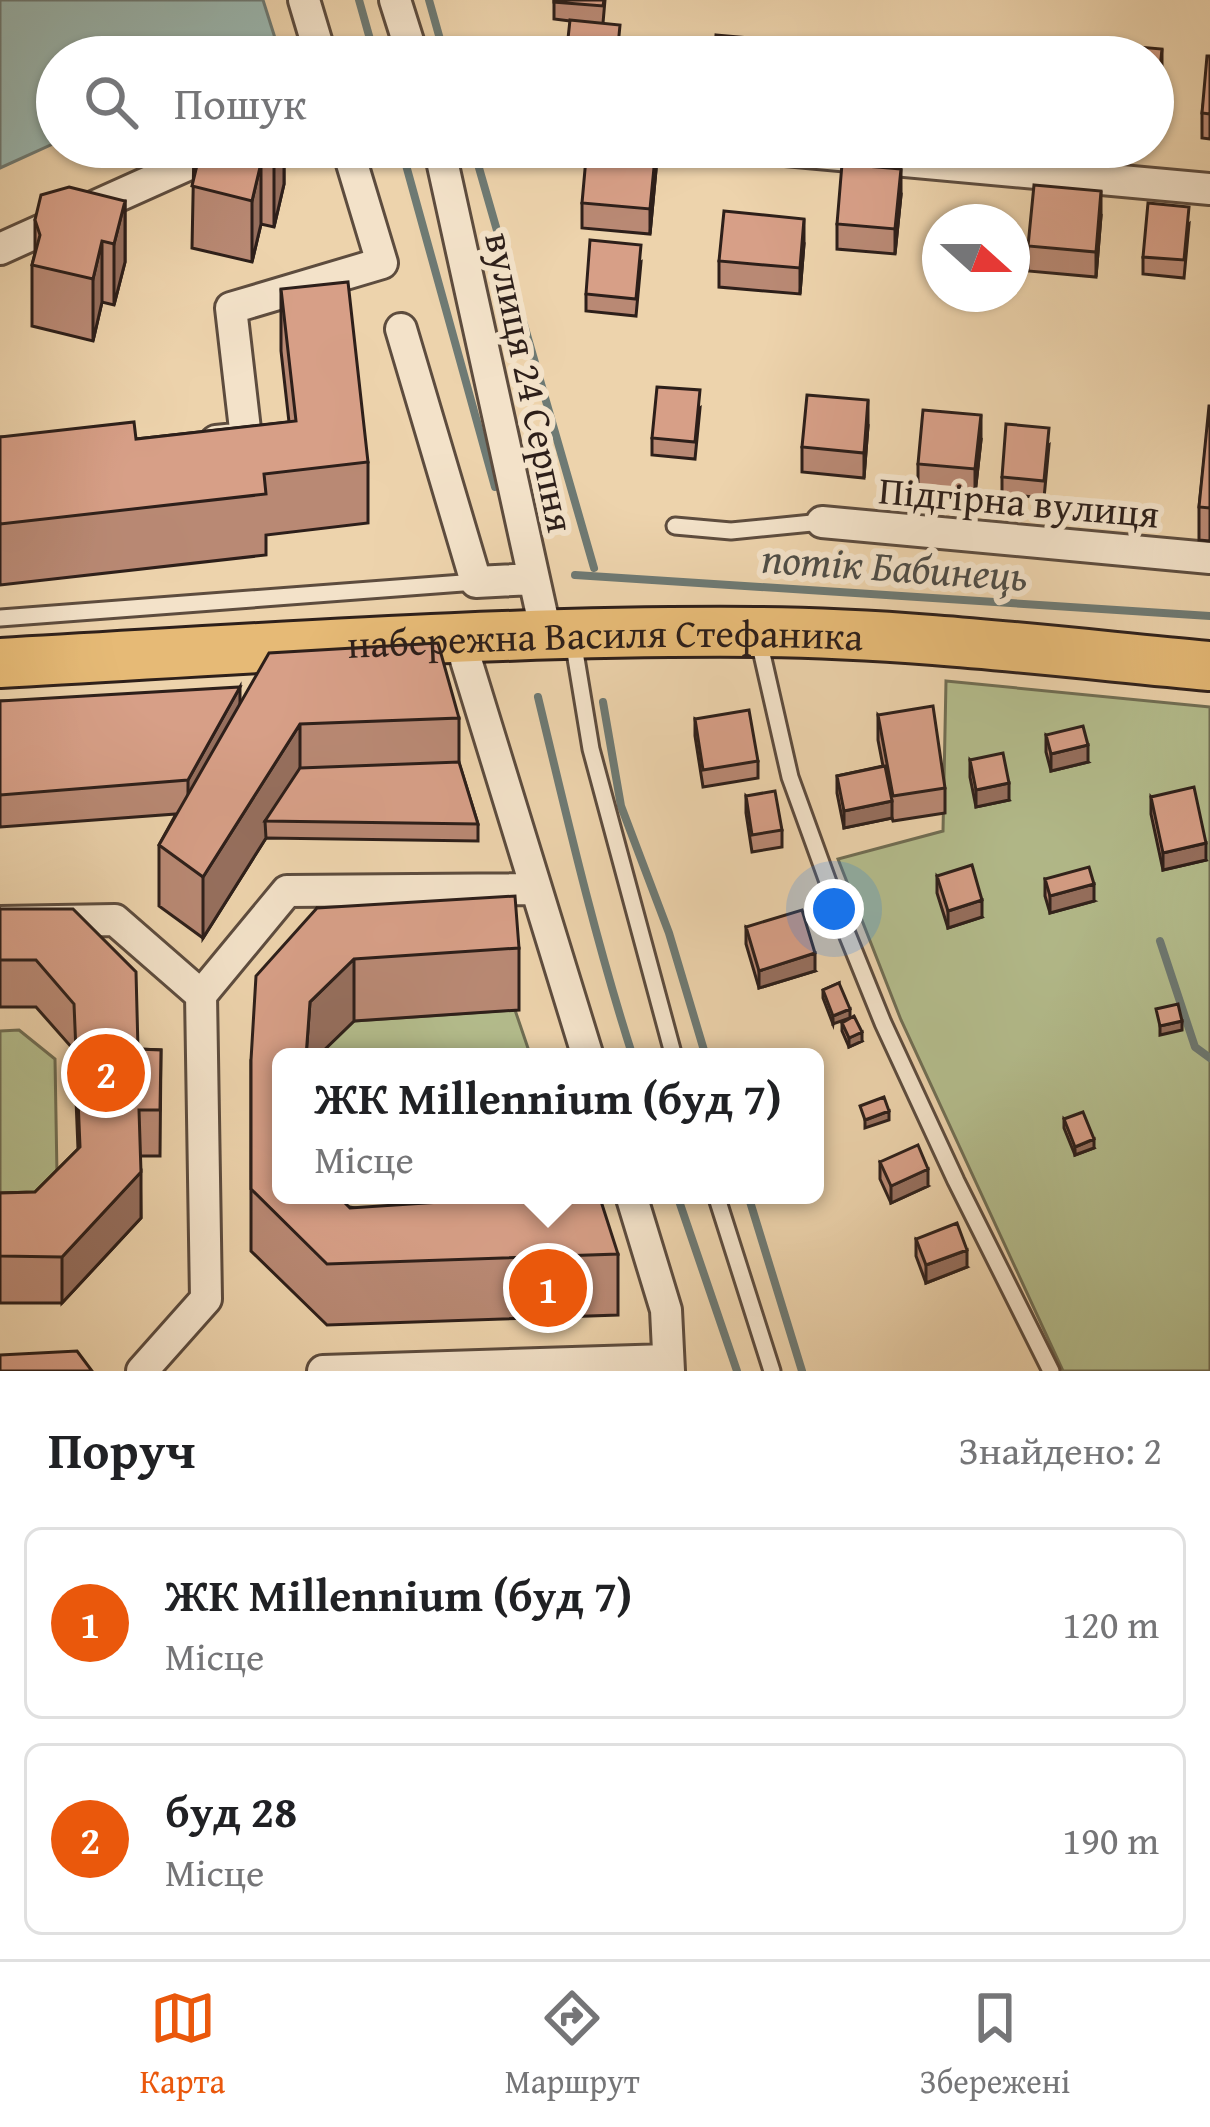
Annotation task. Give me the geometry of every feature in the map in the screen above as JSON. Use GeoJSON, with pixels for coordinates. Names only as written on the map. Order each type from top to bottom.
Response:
{"type":"FeatureCollection","features":[{"type":"Feature","properties":{"kind":"main road","name":"набережна Василя Стефаника"},"geometry":{"type":"LineString","coordinates":[[0,663],[559,633],[756,632],[874,635],[1210,666]]}},
{"type":"Feature","properties":{"kind":"street"},"geometry":{"type":"LineString","coordinates":[[304,0],[314,36]]}},
{"type":"Feature","properties":{"kind":"street"},"geometry":{"type":"LineString","coordinates":[[394,0],[406,36]]}},
{"type":"Feature","properties":{"kind":"street"},"geometry":{"type":"LineString","coordinates":[[0,249],[180,168]]}},
{"type":"Feature","properties":{"kind":"street"},"geometry":{"type":"LineString","coordinates":[[180,445],[246,438],[232,308],[382,263],[353,168]]}},
{"type":"Feature","properties":{"kind":"street","name":"вулиця 24 Серпня"},"geometry":{"type":"LineString","coordinates":[[444,168],[534,578],[559,633]]}},
{"type":"Feature","properties":{"kind":"street"},"geometry":{"type":"LineString","coordinates":[[981,168],[1210,189]]}},
{"type":"Feature","properties":{"kind":"street"},"geometry":{"type":"LineString","coordinates":[[401,329],[476,583],[534,578]]}},
{"type":"Feature","properties":{"kind":"street","name":"Підгірна вулиця"},"geometry":{"type":"LineString","coordinates":[[822,522],[1210,558]]}},
{"type":"Feature","properties":{"kind":"street"},"geometry":{"type":"LineString","coordinates":[[466,659],[585,1048]]}},
{"type":"Feature","properties":{"kind":"street"},"geometry":{"type":"LineString","coordinates":[[142,1371],[206,1299],[201,995],[286,891],[536,889]]}},
{"type":"Feature","properties":{"kind":"street"},"geometry":{"type":"LineString","coordinates":[[0,922],[115,920],[201,995]]}},
{"type":"Feature","properties":{"kind":"street"},"geometry":{"type":"LineString","coordinates":[[323,1371],[668,1365],[666,1310],[634,1204]]}},
{"type":"Feature","properties":{"kind":"lane"},"geometry":{"type":"LineString","coordinates":[[675,526],[730,531],[822,522]]}},
{"type":"Feature","properties":{"kind":"lane"},"geometry":{"type":"LineString","coordinates":[[0,618],[476,583]]}},
{"type":"Feature","properties":{"kind":"lane"},"geometry":{"type":"LineString","coordinates":[[756,632],[790,777],[844,929],[956,1181],[1051,1371]]}},
{"type":"Feature","properties":{"kind":"lane"},"geometry":{"type":"LineString","coordinates":[[559,633],[672,1048]]}},
{"type":"Feature","properties":{"kind":"lane"},"geometry":{"type":"LineString","coordinates":[[719,1204],[772,1371]]}},
{"type":"Feature","properties":{"kind":"green space"},"geometry":{"type":"Polygon","coordinates":[[[946,681],[1210,707],[1210,1371],[1063,1371],[901,1020],[838,859],[943,831],[946,681]]]}},
{"type":"Feature","properties":{"kind":"green space"},"geometry":{"type":"Polygon","coordinates":[[[515,1010],[528,1048],[326,1048],[354,1021],[515,1010]]]}},
{"type":"Feature","properties":{"kind":"green space"},"geometry":{"type":"Polygon","coordinates":[[[19,1030],[55,1059],[57,1175],[22,1214],[0,1214],[0,1031],[19,1030]]]}},
{"type":"Feature","properties":{"kind":"water"},"geometry":{"type":"Polygon","coordinates":[[[0,0],[263,0],[274,36],[36,36],[36,152],[0,168],[0,0]]]}},
{"type":"Feature","properties":{"kind":"building"},"geometry":{"type":"Polygon","coordinates":[[[554,0],[604,0],[603,6],[554,0]]]}},
{"type":"Feature","properties":{"kind":"building"},"geometry":{"type":"Polygon","coordinates":[[[570,20],[620,25],[619,36],[568,36],[570,20]]]}},
{"type":"Feature","properties":{"kind":"building"},"geometry":{"type":"Polygon","coordinates":[[[1210,56],[1210,114],[1202,113],[1210,56]]]}},
{"type":"Feature","properties":{"kind":"building"},"geometry":{"type":"Polygon","coordinates":[[[196,168],[260,168],[252,201],[192,186],[196,168]]]}},
{"type":"Feature","properties":{"kind":"building"},"geometry":{"type":"Polygon","coordinates":[[[585,168],[654,168],[650,209],[582,203],[585,168]]]}},
{"type":"Feature","properties":{"kind":"building"},"geometry":{"type":"Polygon","coordinates":[[[842,168],[901,169],[895,229],[837,224],[842,168]]]}},
{"type":"Feature","properties":{"kind":"building"},"geometry":{"type":"Polygon","coordinates":[[[1034,185],[1101,191],[1096,252],[1030,246],[1034,185]]]}},
{"type":"Feature","properties":{"kind":"building"},"geometry":{"type":"Polygon","coordinates":[[[69,187],[125,201],[114,244],[102,241],[93,279],[32,265],[40,235],[35,220],[41,195],[69,187]]]}},
{"type":"Feature","properties":{"kind":"building"},"geometry":{"type":"Polygon","coordinates":[[[1148,203],[1189,207],[1184,260],[1143,257],[1148,203]]]}},
{"type":"Feature","properties":{"kind":"building"},"geometry":{"type":"Polygon","coordinates":[[[724,211],[804,219],[800,268],[719,261],[724,211]]]}},
{"type":"Feature","properties":{"kind":"building"},"geometry":{"type":"Polygon","coordinates":[[[590,240],[641,245],[636,299],[586,294],[590,240]]]}},
{"type":"Feature","properties":{"kind":"building"},"geometry":{"type":"Polygon","coordinates":[[[348,282],[368,462],[264,474],[266,494],[0,524],[0,437],[134,422],[136,439],[296,421],[281,289],[348,282]]]}},
{"type":"Feature","properties":{"kind":"building"},"geometry":{"type":"Polygon","coordinates":[[[657,387],[700,390],[695,442],[652,438],[657,387]]]}},
{"type":"Feature","properties":{"kind":"building"},"geometry":{"type":"Polygon","coordinates":[[[807,395],[868,400],[864,453],[802,447],[807,395]]]}},
{"type":"Feature","properties":{"kind":"building"},"geometry":{"type":"Polygon","coordinates":[[[1210,406],[1210,508],[1199,507],[1210,406]]]}},
{"type":"Feature","properties":{"kind":"building"},"geometry":{"type":"Polygon","coordinates":[[[923,410],[981,415],[975,469],[918,464],[923,410]]]}},
{"type":"Feature","properties":{"kind":"building"},"geometry":{"type":"Polygon","coordinates":[[[1006,424],[1049,428],[1044,481],[1002,477],[1006,424]]]}},
{"type":"Feature","properties":{"kind":"building"},"geometry":{"type":"Polygon","coordinates":[[[438,643],[459,718],[300,724],[203,877],[159,845],[269,653],[438,643]]]}},
{"type":"Feature","properties":{"kind":"building"},"geometry":{"type":"Polygon","coordinates":[[[240,687],[188,780],[0,795],[0,701],[240,687]]]}},
{"type":"Feature","properties":{"kind":"building"},"geometry":{"type":"Polygon","coordinates":[[[933,706],[945,788],[893,796],[878,715],[933,706]]]}},
{"type":"Feature","properties":{"kind":"building"},"geometry":{"type":"Polygon","coordinates":[[[749,710],[758,761],[703,770],[695,719],[749,710]]]}},
{"type":"Feature","properties":{"kind":"building"},"geometry":{"type":"Polygon","coordinates":[[[1083,726],[1088,745],[1051,754],[1046,735],[1083,726]]]}},
{"type":"Feature","properties":{"kind":"building"},"geometry":{"type":"Polygon","coordinates":[[[1003,753],[1009,783],[976,790],[970,760],[1003,753]]]}},
{"type":"Feature","properties":{"kind":"building"},"geometry":{"type":"Polygon","coordinates":[[[459,762],[478,824],[265,821],[300,768],[459,762]]]}},
{"type":"Feature","properties":{"kind":"building"},"geometry":{"type":"Polygon","coordinates":[[[885,766],[892,801],[844,811],[837,776],[885,766]]]}},
{"type":"Feature","properties":{"kind":"building"},"geometry":{"type":"Polygon","coordinates":[[[1194,787],[1206,843],[1163,853],[1151,797],[1194,787]]]}},
{"type":"Feature","properties":{"kind":"building"},"geometry":{"type":"Polygon","coordinates":[[[775,791],[782,830],[752,835],[746,796],[775,791]]]}},
{"type":"Feature","properties":{"kind":"building"},"geometry":{"type":"Polygon","coordinates":[[[972,865],[982,900],[948,911],[937,876],[972,865]]]}},
{"type":"Feature","properties":{"kind":"building"},"geometry":{"type":"Polygon","coordinates":[[[1089,867],[1094,884],[1050,896],[1045,879],[1089,867]]]}},
{"type":"Feature","properties":{"kind":"building"},"geometry":{"type":"Polygon","coordinates":[[[515,896],[519,948],[354,959],[310,1002],[307,1048],[272,1048],[272,1204],[346,1204],[350,1208],[602,1204],[618,1254],[327,1264],[251,1189],[256,976],[317,908],[515,896]]]}},
{"type":"Feature","properties":{"kind":"building"},"geometry":{"type":"Polygon","coordinates":[[[0,909],[73,909],[136,972],[138,1049],[161,1050],[160,1110],[139,1110],[141,1172],[62,1257],[0,1256],[0,1193],[35,1192],[80,1147],[74,1004],[36,960],[0,960],[0,909]]]}},
{"type":"Feature","properties":{"kind":"building"},"geometry":{"type":"Polygon","coordinates":[[[802,910],[815,953],[759,971],[746,927],[802,910]]]}},
{"type":"Feature","properties":{"kind":"building"},"geometry":{"type":"Polygon","coordinates":[[[839,983],[850,1009],[833,1016],[823,990],[839,983]]]}},
{"type":"Feature","properties":{"kind":"building"},"geometry":{"type":"Polygon","coordinates":[[[1178,1004],[1182,1021],[1160,1026],[1156,1009],[1178,1004]]]}},
{"type":"Feature","properties":{"kind":"building"},"geometry":{"type":"Polygon","coordinates":[[[854,1016],[862,1032],[849,1038],[842,1023],[854,1016]]]}},
{"type":"Feature","properties":{"kind":"building"},"geometry":{"type":"Polygon","coordinates":[[[884,1097],[889,1111],[865,1120],[860,1106],[884,1097]]]}},
{"type":"Feature","properties":{"kind":"building"},"geometry":{"type":"Polygon","coordinates":[[[1083,1112],[1094,1139],[1075,1147],[1064,1119],[1083,1112]]]}},
{"type":"Feature","properties":{"kind":"building"},"geometry":{"type":"Polygon","coordinates":[[[918,1145],[928,1169],[891,1186],[880,1162],[918,1145]]]}},
{"type":"Feature","properties":{"kind":"building"},"geometry":{"type":"Polygon","coordinates":[[[957,1223],[967,1250],[926,1265],[916,1239],[957,1223]]]}},
{"type":"Feature","properties":{"kind":"building"},"geometry":{"type":"Polygon","coordinates":[[[77,1351],[92,1371],[0,1371],[0,1355],[77,1351]]]}},
{"type":"Feature","properties":{"kind":"waterway"},"geometry":{"type":"LineString","coordinates":[[359,0],[369,36]]}},
{"type":"Feature","properties":{"kind":"waterway"},"geometry":{"type":"LineString","coordinates":[[429,0],[439,36]]}},
{"type":"Feature","properties":{"kind":"waterway"},"geometry":{"type":"LineString","coordinates":[[407,168],[495,487]]}},
{"type":"Feature","properties":{"kind":"waterway"},"geometry":{"type":"LineString","coordinates":[[479,168],[594,568]]}},
{"type":"Feature","properties":{"kind":"waterway","name":"потік Бабинець"},"geometry":{"type":"LineString","coordinates":[[575,575],[1210,616]]}},
{"type":"Feature","properties":{"kind":"waterway"},"geometry":{"type":"LineString","coordinates":[[538,697],[630,1048]]}},
{"type":"Feature","properties":{"kind":"waterway"},"geometry":{"type":"LineString","coordinates":[[603,702],[621,806],[669,933],[703,1048]]}},
{"type":"Feature","properties":{"kind":"waterway"},"geometry":{"type":"LineString","coordinates":[[1160,941],[1195,1047],[1210,1058]]}},
{"type":"Feature","properties":{"kind":"waterway"},"geometry":{"type":"LineString","coordinates":[[680,1204],[737,1371]]}},
{"type":"Feature","properties":{"kind":"waterway"},"geometry":{"type":"LineString","coordinates":[[751,1204],[802,1371]]}},
{"type":"Feature","properties":{"kind":"place","name":"буд 28"},"geometry":{"type":"Point","coordinates":[106,1073]}},
{"type":"Feature","properties":{"kind":"place","name":"ЖК Millennium (буд 7)"},"geometry":{"type":"Point","coordinates":[548,1288]}}]}
